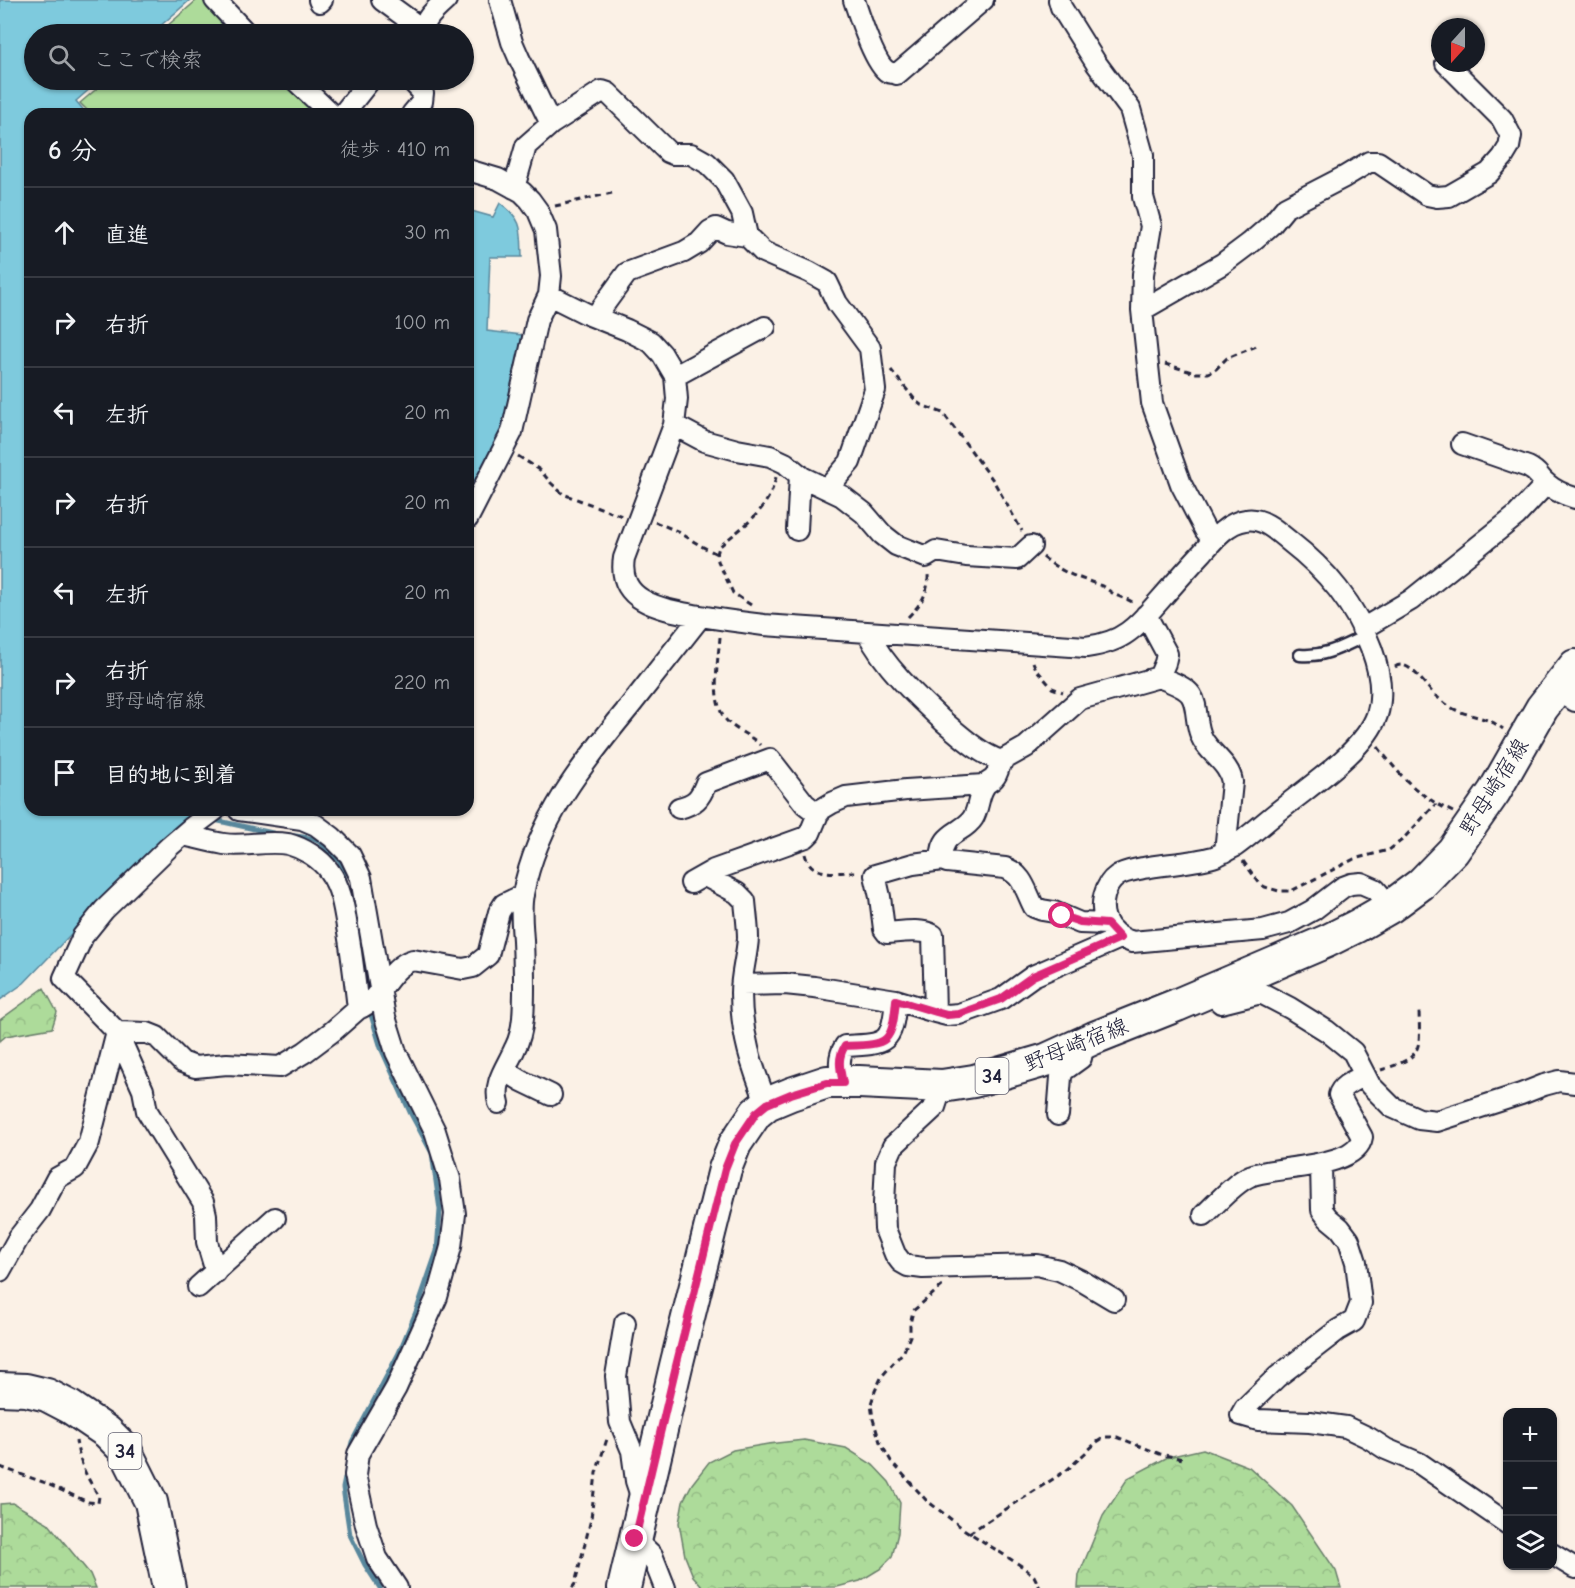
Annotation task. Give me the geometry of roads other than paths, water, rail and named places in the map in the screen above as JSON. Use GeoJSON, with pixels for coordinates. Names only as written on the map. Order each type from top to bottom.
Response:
{"type":"FeatureCollection","features":[{"type":"Feature","properties":{"kind":"main road","name":"野母崎宿線"},"geometry":{"type":"LineString","coordinates":[[624,1588],[725,1169],[735,1144],[756,1113],[767,1104],[827,1083],[942,1086],[974,1081],[1046,1060],[1358,926],[1390,907],[1420,884],[1453,851],[1494,792],[1542,708],[1569,686]]}},
{"type":"Feature","properties":{"kind":"main road","name":"34"},"geometry":{"type":"LineString","coordinates":[[0,1389],[26,1389],[47,1395],[70,1407],[107,1432],[125,1450],[151,1502],[170,1588]]}},
{"type":"Feature","properties":{"kind":"street"},"geometry":{"type":"LineString","coordinates":[[215,0],[238,24]]}},
{"type":"Feature","properties":{"kind":"street"},"geometry":{"type":"LineString","coordinates":[[381,0],[412,24]]}},
{"type":"Feature","properties":{"kind":"street"},"geometry":{"type":"LineString","coordinates":[[424,24],[446,0]]}},
{"type":"Feature","properties":{"kind":"street"},"geometry":{"type":"LineString","coordinates":[[500,0],[512,42],[551,124]]}},
{"type":"Feature","properties":{"kind":"street"},"geometry":{"type":"LineString","coordinates":[[854,0],[877,60],[887,72],[897,74],[982,0]]}},
{"type":"Feature","properties":{"kind":"street"},"geometry":{"type":"LineString","coordinates":[[1059,0],[1061,7],[1096,63],[1130,110],[1143,155],[1143,197],[1150,226],[1143,274],[1142,310],[1152,403],[1181,484],[1205,530],[1213,540]]}},
{"type":"Feature","properties":{"kind":"street"},"geometry":{"type":"LineString","coordinates":[[1142,310],[1222,264],[1272,224],[1286,207],[1369,162],[1378,162],[1427,195],[1437,197],[1449,196],[1489,173],[1509,147],[1511,136],[1502,119],[1455,72]]}},
{"type":"Feature","properties":{"kind":"street"},"geometry":{"type":"LineString","coordinates":[[306,90],[325,108]]}},
{"type":"Feature","properties":{"kind":"street"},"geometry":{"type":"LineString","coordinates":[[349,108],[362,90]]}},
{"type":"Feature","properties":{"kind":"street"},"geometry":{"type":"LineString","coordinates":[[417,108],[422,102],[423,93],[420,90]]}},
{"type":"Feature","properties":{"kind":"street"},"geometry":{"type":"LineString","coordinates":[[514,188],[526,146],[551,124],[602,91],[608,93],[668,152],[691,154],[699,158],[724,180],[742,213],[747,236]]}},
{"type":"Feature","properties":{"kind":"street"},"geometry":{"type":"LineString","coordinates":[[474,172],[498,179],[522,192],[530,200],[538,211],[546,230],[551,276],[549,295],[537,320],[512,432],[474,506]]}},
{"type":"Feature","properties":{"kind":"street"},"geometry":{"type":"LineString","coordinates":[[595,317],[627,273],[684,252],[716,228],[728,233],[747,236],[764,252],[827,282],[837,303],[870,348],[874,390],[850,462],[826,489]]}},
{"type":"Feature","properties":{"kind":"street"},"geometry":{"type":"LineString","coordinates":[[549,295],[651,342],[662,354],[675,376],[677,399],[674,425],[624,558],[623,567],[624,577],[632,591],[639,598],[656,607],[721,620],[771,625],[1086,647],[1097,646],[1122,636],[1141,621],[1213,540],[1239,521],[1248,519],[1266,524],[1299,548],[1318,567],[1338,590],[1360,623],[1375,661],[1381,689],[1380,702],[1377,716],[1368,733],[1347,756],[1229,849],[1213,857],[1144,868],[1117,876],[1106,891],[1103,904],[1104,917],[1114,931]]}},
{"type":"Feature","properties":{"kind":"street"},"geometry":{"type":"LineString","coordinates":[[675,376],[765,327]]}},
{"type":"Feature","properties":{"kind":"street"},"geometry":{"type":"LineString","coordinates":[[674,425],[704,441],[770,456],[785,463],[800,475],[842,496],[864,513],[882,534],[896,544],[926,557],[936,551],[966,556],[1017,559],[1030,546]]}},
{"type":"Feature","properties":{"kind":"street"},"geometry":{"type":"LineString","coordinates":[[1462,444],[1528,467],[1536,472],[1546,484],[1560,493],[1575,498]]}},
{"type":"Feature","properties":{"kind":"street"},"geometry":{"type":"LineString","coordinates":[[797,530],[800,475]]}},
{"type":"Feature","properties":{"kind":"street"},"geometry":{"type":"LineString","coordinates":[[1364,632],[1411,600],[1516,516],[1546,484]]}},
{"type":"Feature","properties":{"kind":"street"},"geometry":{"type":"LineString","coordinates":[[499,1103],[496,1093],[518,1042],[523,1018],[523,895],[530,864],[545,826],[561,797],[604,737],[701,616]]}},
{"type":"Feature","properties":{"kind":"street"},"geometry":{"type":"LineString","coordinates":[[1141,621],[1167,654],[1159,677]]}},
{"type":"Feature","properties":{"kind":"street"},"geometry":{"type":"LineString","coordinates":[[867,632],[873,644],[912,692],[962,737],[988,756],[1001,760]]}},
{"type":"Feature","properties":{"kind":"street"},"geometry":{"type":"LineString","coordinates":[[767,1104],[752,1067],[743,1029],[743,966],[748,938],[745,901],[737,893],[698,879],[714,870],[806,837],[818,814],[832,803],[846,797],[984,785],[995,777],[1001,760],[1026,747],[1080,699],[1159,677],[1191,694],[1196,706],[1198,730],[1205,743],[1231,774],[1229,849]]}},
{"type":"Feature","properties":{"kind":"street"},"geometry":{"type":"LineString","coordinates":[[679,808],[690,805],[701,796],[706,783],[770,759],[805,804],[818,814]]}},
{"type":"Feature","properties":{"kind":"street"},"geometry":{"type":"LineString","coordinates":[[942,860],[941,852],[949,838],[968,824],[974,816],[984,785]]}},
{"type":"Feature","properties":{"kind":"street"},"geometry":{"type":"LineString","coordinates":[[207,816],[187,831],[104,910],[83,936],[64,978],[117,1032],[143,1090],[147,1111],[203,1202],[207,1242],[216,1272]]}},
{"type":"Feature","properties":{"kind":"street"},"geometry":{"type":"LineString","coordinates":[[281,816],[302,819],[316,825],[332,837],[350,855],[361,878],[385,1017],[396,1052],[435,1131],[450,1179],[455,1214],[451,1247],[437,1297],[396,1388],[358,1454],[355,1475],[366,1525],[377,1558],[397,1588]]}},
{"type":"Feature","properties":{"kind":"street"},"geometry":{"type":"LineString","coordinates":[[187,831],[224,844],[289,844],[322,862],[331,873],[339,891],[352,959],[358,1009]]}},
{"type":"Feature","properties":{"kind":"street"},"geometry":{"type":"LineString","coordinates":[[936,1012],[933,935],[912,931],[887,933],[884,929],[875,875],[913,864],[942,860],[1005,868],[1019,876],[1034,907],[1114,931],[1132,942],[1263,930],[1289,923],[1313,910],[1343,886],[1351,884],[1361,883],[1375,889],[1390,907]]}},
{"type":"Feature","properties":{"kind":"street"},"geometry":{"type":"LineString","coordinates":[[117,1032],[147,1033],[157,1037],[182,1062],[195,1067],[227,1064],[280,1067],[291,1062],[363,1007],[378,994],[406,962],[413,960],[463,969],[473,967],[488,955],[499,912],[504,904],[523,895]]}},
{"type":"Feature","properties":{"kind":"street"},"geometry":{"type":"LineString","coordinates":[[742,985],[795,985],[896,1000],[947,1015],[959,1014],[992,1003],[1012,992],[1033,976],[1114,931]]}},
{"type":"Feature","properties":{"kind":"street"},"geometry":{"type":"LineString","coordinates":[[1209,991],[1221,1003],[1261,993],[1290,1008],[1327,1031],[1353,1052],[1370,1085],[1392,1107],[1419,1119],[1437,1121],[1544,1085],[1559,1081],[1575,1083]]}},
{"type":"Feature","properties":{"kind":"street"},"geometry":{"type":"LineString","coordinates":[[843,1083],[839,1061],[840,1052],[845,1046],[877,1044],[885,1039],[894,1022],[896,1000]]}},
{"type":"Feature","properties":{"kind":"street"},"geometry":{"type":"LineString","coordinates":[[0,1271],[19,1237],[40,1210],[57,1178],[75,1168],[89,1142],[117,1032]]}},
{"type":"Feature","properties":{"kind":"street"},"geometry":{"type":"LineString","coordinates":[[1058,1115],[1063,1071],[1081,1058],[1083,1043]]}},
{"type":"Feature","properties":{"kind":"street"},"geometry":{"type":"LineString","coordinates":[[504,1070],[551,1095]]}},
{"type":"Feature","properties":{"kind":"street"},"geometry":{"type":"LineString","coordinates":[[1204,1215],[1249,1176],[1276,1170],[1321,1165],[1338,1159],[1361,1145],[1362,1137],[1339,1092],[1365,1075]]}},
{"type":"Feature","properties":{"kind":"street"},"geometry":{"type":"LineString","coordinates":[[942,1086],[934,1107],[893,1146],[886,1162],[885,1229],[895,1254],[901,1262],[908,1266],[923,1268],[1037,1265],[1059,1270],[1114,1300]]}},
{"type":"Feature","properties":{"kind":"street"},"geometry":{"type":"LineString","coordinates":[[1321,1165],[1322,1210],[1349,1240],[1356,1262],[1361,1303],[1354,1321],[1338,1330],[1278,1377],[1241,1414],[1258,1420],[1310,1422],[1346,1427],[1386,1449],[1419,1463],[1503,1521]]}},
{"type":"Feature","properties":{"kind":"street"},"geometry":{"type":"LineString","coordinates":[[198,1287],[275,1218]]}},
{"type":"Feature","properties":{"kind":"street"},"geometry":{"type":"LineString","coordinates":[[625,1323],[616,1376],[620,1422],[632,1451],[636,1481],[644,1503]]}},
{"type":"Feature","properties":{"kind":"street"},"geometry":{"type":"LineString","coordinates":[[635,1539],[652,1555],[665,1588]]}},
{"type":"Feature","properties":{"kind":"street"},"geometry":{"type":"LineString","coordinates":[[1557,1557],[1575,1568]]}},
{"type":"Feature","properties":{"kind":"lane"},"geometry":{"type":"LineString","coordinates":[[1300,655],[1319,656],[1337,649],[1364,632]]}},
{"type":"Feature","properties":{"kind":"water"},"geometry":{"type":"Polygon","coordinates":[[[0,0],[190,0],[162,24],[24,24],[24,90],[89,90],[76,101],[82,108],[24,108],[24,816],[195,816],[71,934],[24,983],[0,1000],[0,0]]]}},
{"type":"Feature","properties":{"kind":"water"},"geometry":{"type":"Polygon","coordinates":[[[500,203],[517,220],[522,240],[522,257],[490,257],[487,331],[522,335],[512,391],[495,450],[474,486],[474,212],[493,217],[500,203]]]}},
{"type":"Feature","properties":{"kind":"waterway"},"geometry":{"type":"LineString","coordinates":[[210,819],[277,834]]}},
{"type":"Feature","properties":{"kind":"waterway"},"geometry":{"type":"LineString","coordinates":[[289,835],[316,839],[340,861],[346,884]]}},
{"type":"Feature","properties":{"kind":"waterway"},"geometry":{"type":"LineString","coordinates":[[359,943],[368,996]]}},
{"type":"Feature","properties":{"kind":"waterway"},"geometry":{"type":"LineString","coordinates":[[349,1454],[352,1442],[399,1353],[416,1312],[437,1251],[440,1210],[432,1153],[410,1112],[381,1048],[369,1008]]}},
{"type":"Feature","properties":{"kind":"waterway"},"geometry":{"type":"LineString","coordinates":[[347,1469],[343,1488],[350,1535],[380,1588]]}}]}
